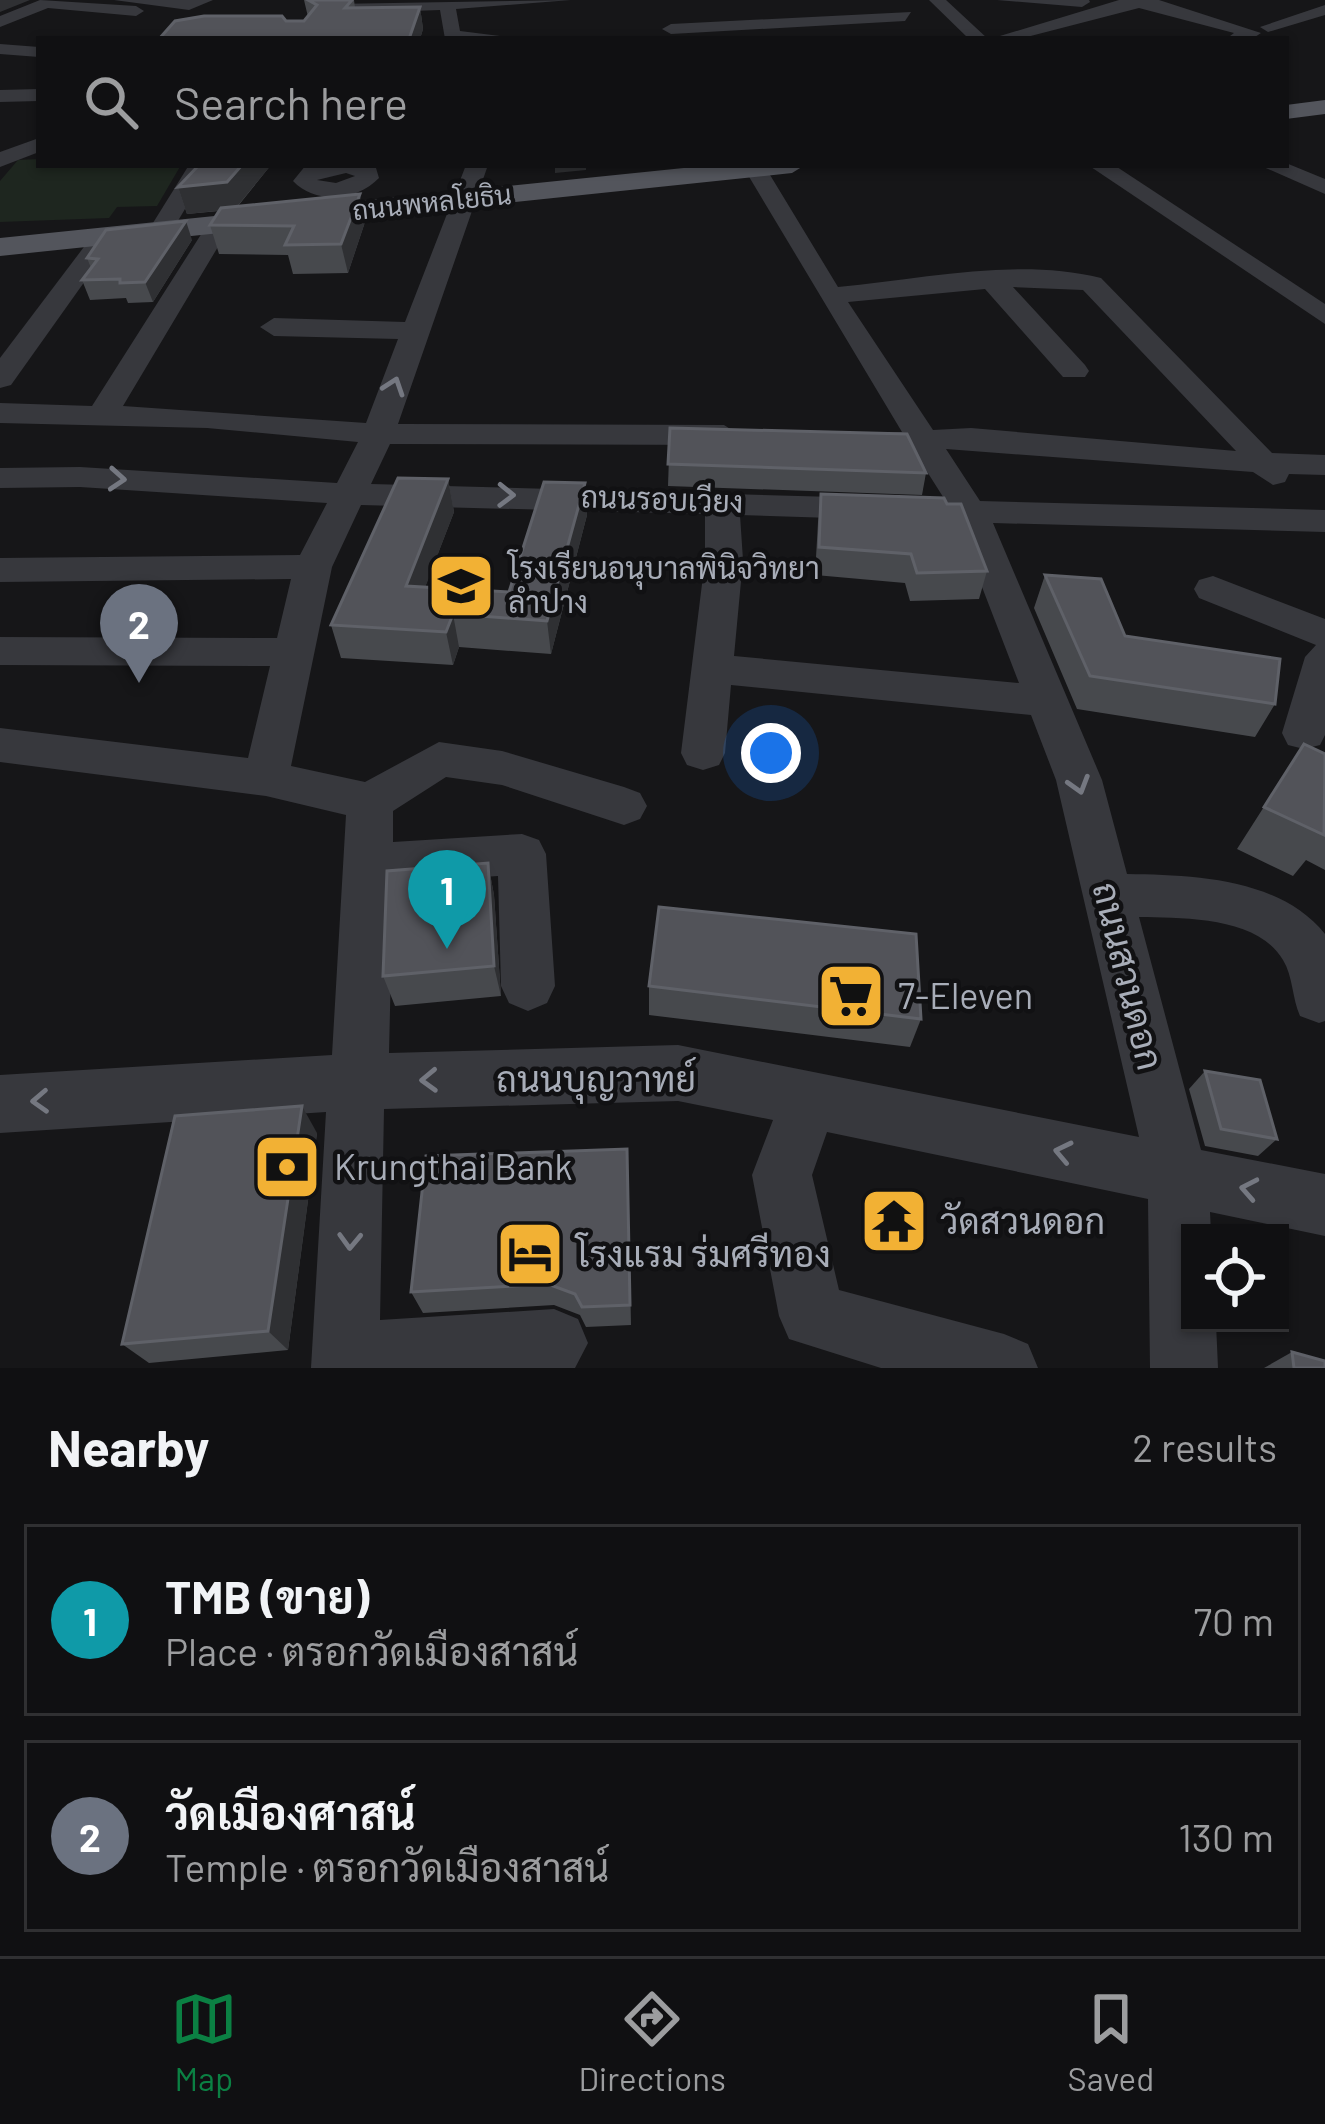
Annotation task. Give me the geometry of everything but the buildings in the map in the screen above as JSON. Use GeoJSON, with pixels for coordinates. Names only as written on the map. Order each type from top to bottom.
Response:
{"type":"FeatureCollection","features":[{"type":"Feature","properties":{"kind":"main road"},"geometry":{"type":"LineString","coordinates":[[1289,112],[1325,107]]}},
{"type":"Feature","properties":{"kind":"main road","name":"ถนนพหลโยธิน"},"geometry":{"type":"LineString","coordinates":[[0,247],[219,225],[316,185],[465,199],[740,168]]}},
{"type":"Feature","properties":{"kind":"street"},"geometry":{"type":"LineString","coordinates":[[0,22],[50,2],[189,5],[205,0]]}},
{"type":"Feature","properties":{"kind":"street"},"geometry":{"type":"LineString","coordinates":[[323,0],[327,9],[563,0]]}},
{"type":"Feature","properties":{"kind":"street"},"geometry":{"type":"LineString","coordinates":[[937,0],[976,36]]}},
{"type":"Feature","properties":{"kind":"street"},"geometry":{"type":"LineString","coordinates":[[1006,0],[1088,0]]}},
{"type":"Feature","properties":{"kind":"street"},"geometry":{"type":"LineString","coordinates":[[1011,36],[1145,3],[1196,8],[1236,5]]}},
{"type":"Feature","properties":{"kind":"street"},"geometry":{"type":"LineString","coordinates":[[447,5],[452,36]]}},
{"type":"Feature","properties":{"kind":"street"},"geometry":{"type":"LineString","coordinates":[[1196,8],[1252,33],[1244,36]]}},
{"type":"Feature","properties":{"kind":"street"},"geometry":{"type":"LineString","coordinates":[[1268,27],[1325,10]]}},
{"type":"Feature","properties":{"kind":"street"},"geometry":{"type":"LineString","coordinates":[[670,27],[905,16]]}},
{"type":"Feature","properties":{"kind":"street"},"geometry":{"type":"LineString","coordinates":[[0,49],[36,52]]}},
{"type":"Feature","properties":{"kind":"street"},"geometry":{"type":"LineString","coordinates":[[0,96],[36,95]]}},
{"type":"Feature","properties":{"kind":"street"},"geometry":{"type":"LineString","coordinates":[[0,160],[34,149]]}},
{"type":"Feature","properties":{"kind":"street"},"geometry":{"type":"LineString","coordinates":[[160,231],[198,168]]}},
{"type":"Feature","properties":{"kind":"street"},"geometry":{"type":"LineString","coordinates":[[266,778],[313,567],[378,434],[475,168]]}},
{"type":"Feature","properties":{"kind":"street","name":"ถนนสวนดอก"},"geometry":{"type":"LineString","coordinates":[[756,168],[830,296],[972,514],[1078,780],[1178,1175],[1184,1368]]}},
{"type":"Feature","properties":{"kind":"street"},"geometry":{"type":"LineString","coordinates":[[1103,168],[1325,316]]}},
{"type":"Feature","properties":{"kind":"street"},"geometry":{"type":"LineString","coordinates":[[1278,168],[1325,187]]}},
{"type":"Feature","properties":{"kind":"street"},"geometry":{"type":"LineString","coordinates":[[100,416],[219,225]]}},
{"type":"Feature","properties":{"kind":"street"},"geometry":{"type":"LineString","coordinates":[[0,379],[105,236]]}},
{"type":"Feature","properties":{"kind":"street"},"geometry":{"type":"LineString","coordinates":[[830,296],[1078,279],[1092,284],[1316,521]]}},
{"type":"Feature","properties":{"kind":"street"},"geometry":{"type":"LineString","coordinates":[[994,283],[1074,371]]}},
{"type":"Feature","properties":{"kind":"street"},"geometry":{"type":"LineString","coordinates":[[274,327],[413,331]]}},
{"type":"Feature","properties":{"kind":"street"},"geometry":{"type":"LineString","coordinates":[[0,413],[207,418],[378,434],[767,436]]}},
{"type":"Feature","properties":{"kind":"street"},"geometry":{"type":"LineString","coordinates":[[826,443],[971,438],[1325,465]]}},
{"type":"Feature","properties":{"kind":"street","name":"ถนนรอบเวียง"},"geometry":{"type":"LineString","coordinates":[[0,478],[80,477],[351,494],[722,500],[972,514],[1316,521]]}},
{"type":"Feature","properties":{"kind":"street"},"geometry":{"type":"LineString","coordinates":[[703,753],[724,560],[722,500]]}},
{"type":"Feature","properties":{"kind":"street"},"geometry":{"type":"LineString","coordinates":[[0,570],[313,567]]}},
{"type":"Feature","properties":{"kind":"street"},"geometry":{"type":"LineString","coordinates":[[1213,589],[1325,634]]}},
{"type":"Feature","properties":{"kind":"street"},"geometry":{"type":"LineString","coordinates":[[0,651],[278,652]]}},
{"type":"Feature","properties":{"kind":"street"},"geometry":{"type":"LineString","coordinates":[[1304,733],[1325,656]]}},
{"type":"Feature","properties":{"kind":"street"},"geometry":{"type":"LineString","coordinates":[[710,668],[1046,701]]}},
{"type":"Feature","properties":{"kind":"street"},"geometry":{"type":"LineString","coordinates":[[0,745],[266,778],[370,802],[439,759],[502,768],[623,806]]}},
{"type":"Feature","properties":{"kind":"street"},"geometry":{"type":"LineString","coordinates":[[370,802],[371,865],[345,1362],[554,1343]]}},
{"type":"Feature","properties":{"kind":"street"},"geometry":{"type":"LineString","coordinates":[[371,865],[522,854],[528,986]]}},
{"type":"Feature","properties":{"kind":"street"},"geometry":{"type":"LineString","coordinates":[[1107,895],[1197,896],[1283,925],[1308,952],[1319,998]]}},
{"type":"Feature","properties":{"kind":"street","name":"ถนนบุญวาทย์"},"geometry":{"type":"LineString","coordinates":[[0,1104],[360,1053],[678,1073],[1325,1205]]}},
{"type":"Feature","properties":{"kind":"street"},"geometry":{"type":"LineString","coordinates":[[810,1100],[782,1175],[812,1316],[1004,1368]]}},
{"type":"Feature","properties":{"kind":"shaded area"},"geometry":{"type":"Polygon","coordinates":[[[36,159],[36,168],[179,168],[157,206],[117,207],[109,218],[0,222],[0,181],[18,160],[36,159]]]}},
{"type":"Feature","properties":{"kind":"place","name":"โรงเรียนอนุบาลพินิจวิทยา ลำปาง"},"geometry":{"type":"Point","coordinates":[461,586]}},
{"type":"Feature","properties":{"kind":"place","name":"วัดเมืองศาสน์"},"geometry":{"type":"Point","coordinates":[139,683]}},
{"type":"Feature","properties":{"kind":"place","name":"TMB (ขาย)"},"geometry":{"type":"Point","coordinates":[447,949]}},
{"type":"Feature","properties":{"kind":"place","name":"7-Eleven"},"geometry":{"type":"Point","coordinates":[851,996]}},
{"type":"Feature","properties":{"kind":"place","name":"Krungthai Bank"},"geometry":{"type":"Point","coordinates":[287,1167]}},
{"type":"Feature","properties":{"kind":"place","name":"วัดสวนดอก"},"geometry":{"type":"Point","coordinates":[894,1221]}},
{"type":"Feature","properties":{"kind":"place","name":"โรงแรม ร่มศรีทอง"},"geometry":{"type":"Point","coordinates":[530,1254]}}]}
